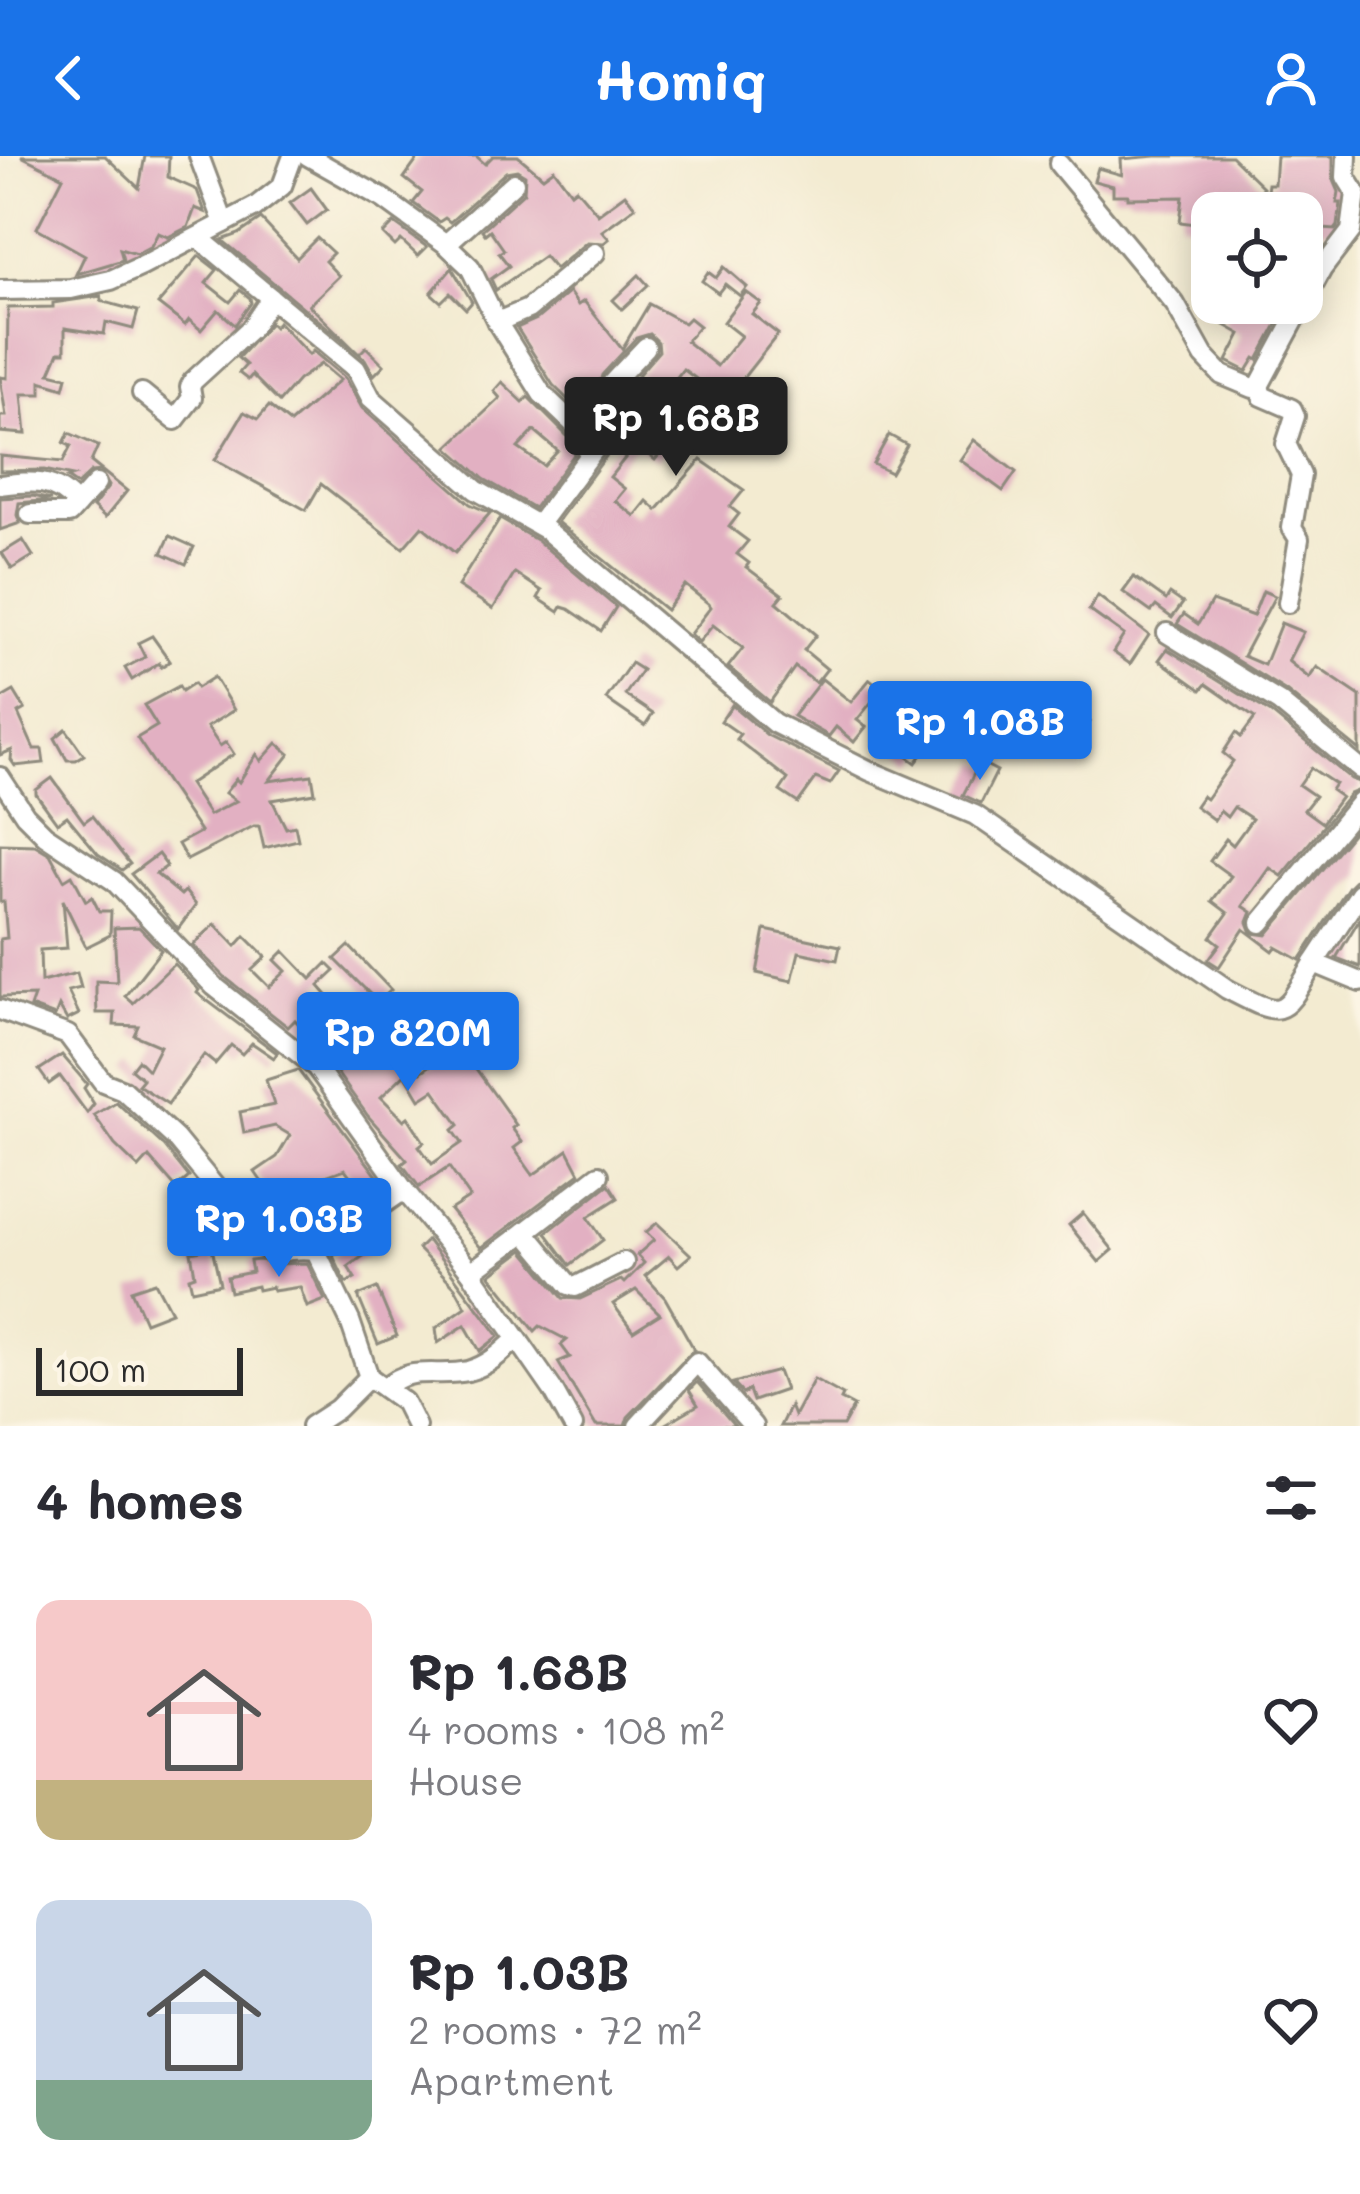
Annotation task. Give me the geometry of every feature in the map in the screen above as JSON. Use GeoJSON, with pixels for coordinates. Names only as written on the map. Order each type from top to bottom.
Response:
{"type":"FeatureCollection","features":[{"type":"Feature","properties":{"kind":"street"},"geometry":{"type":"LineString","coordinates":[[200,156],[224,223]]}},
{"type":"Feature","properties":{"kind":"street"},"geometry":{"type":"LineString","coordinates":[[0,290],[53,292],[111,280],[255,207],[282,186],[293,156]]}},
{"type":"Feature","properties":{"kind":"street"},"geometry":{"type":"LineString","coordinates":[[308,156],[384,199],[470,267],[497,322],[542,394],[597,446]]}},
{"type":"Feature","properties":{"kind":"street"},"geometry":{"type":"LineString","coordinates":[[1288,603],[1299,539],[1292,528],[1301,477],[1286,444],[1295,416],[1292,409],[1262,396],[1259,386],[1322,269],[1352,231],[1356,193],[1346,177],[1347,156]]}},
{"type":"Feature","properties":{"kind":"street"},"geometry":{"type":"LineString","coordinates":[[1061,167],[1175,304],[1204,356],[1222,375],[1244,386],[1259,386]]}},
{"type":"Feature","properties":{"kind":"street"},"geometry":{"type":"LineString","coordinates":[[446,244],[514,183]]}},
{"type":"Feature","properties":{"kind":"street"},"geometry":{"type":"LineString","coordinates":[[199,238],[356,369],[370,398],[476,490],[538,525],[774,723],[870,771],[975,815],[1227,989],[1276,1010],[1288,1006],[1360,893]]}},
{"type":"Feature","properties":{"kind":"street"},"geometry":{"type":"LineString","coordinates":[[497,322],[528,309],[595,253]]}},
{"type":"Feature","properties":{"kind":"street"},"geometry":{"type":"LineString","coordinates":[[142,393],[175,420],[192,398],[194,381],[251,328],[271,298]]}},
{"type":"Feature","properties":{"kind":"street"},"geometry":{"type":"LineString","coordinates":[[538,525],[597,446],[627,419],[629,401],[612,383],[646,346]]}},
{"type":"Feature","properties":{"kind":"street"},"geometry":{"type":"LineString","coordinates":[[0,485],[47,481],[77,505]]}},
{"type":"Feature","properties":{"kind":"street"},"geometry":{"type":"LineString","coordinates":[[29,514],[69,514],[96,484]]}},
{"type":"Feature","properties":{"kind":"street"},"geometry":{"type":"LineString","coordinates":[[1167,633],[1243,677],[1360,769]]}},
{"type":"Feature","properties":{"kind":"street"},"geometry":{"type":"LineString","coordinates":[[0,777],[45,835],[114,881],[214,986],[316,1067],[404,1190],[471,1272],[573,1426]]}},
{"type":"Feature","properties":{"kind":"street"},"geometry":{"type":"LineString","coordinates":[[1261,923],[1360,803]]}},
{"type":"Feature","properties":{"kind":"street"},"geometry":{"type":"LineString","coordinates":[[1314,963],[1360,982]]}},
{"type":"Feature","properties":{"kind":"street"},"geometry":{"type":"LineString","coordinates":[[0,1010],[68,1035],[104,1082],[123,1090],[175,1138],[265,1248],[316,1251],[377,1383],[404,1402],[416,1426]]}},
{"type":"Feature","properties":{"kind":"street"},"geometry":{"type":"LineString","coordinates":[[471,1272],[599,1175]]}},
{"type":"Feature","properties":{"kind":"street"},"geometry":{"type":"LineString","coordinates":[[316,1251],[404,1190]]}},
{"type":"Feature","properties":{"kind":"street"},"geometry":{"type":"LineString","coordinates":[[525,1232],[569,1286],[623,1262]]}},
{"type":"Feature","properties":{"kind":"street"},"geometry":{"type":"LineString","coordinates":[[311,1426],[377,1383],[416,1372],[467,1371],[498,1357],[516,1339]]}},
{"type":"Feature","properties":{"kind":"street"},"geometry":{"type":"LineString","coordinates":[[638,1426],[698,1362],[753,1426]]}},
{"type":"Feature","properties":{"kind":"building"},"geometry":{"type":"Polygon","coordinates":[[[21,156],[105,156],[139,188],[145,156],[169,156],[168,177],[197,190],[205,212],[195,208],[188,227],[168,237],[158,233],[151,246],[136,254],[120,249],[123,260],[76,274],[85,255],[37,228],[63,177],[21,156]]]}},
{"type":"Feature","properties":{"kind":"building"},"geometry":{"type":"Polygon","coordinates":[[[420,156],[476,156],[485,164],[493,156],[518,156],[543,177],[554,169],[571,192],[576,188],[598,214],[625,194],[635,207],[602,231],[609,239],[604,243],[587,242],[555,269],[544,256],[496,290],[491,279],[509,266],[490,230],[485,234],[482,230],[524,192],[525,175],[517,170],[506,172],[450,222],[445,218],[439,222],[413,203],[422,192],[404,178],[420,156]]]}},
{"type":"Feature","properties":{"kind":"building"},"geometry":{"type":"Polygon","coordinates":[[[1231,156],[1263,187],[1258,192],[1191,192],[1191,223],[1180,222],[1183,197],[1128,198],[1113,195],[1113,186],[1094,181],[1098,168],[1122,175],[1121,159],[1231,156]]]}},
{"type":"Feature","properties":{"kind":"building"},"geometry":{"type":"Polygon","coordinates":[[[1276,156],[1333,156],[1337,203],[1341,203],[1338,226],[1323,229],[1323,192],[1267,192],[1268,184],[1274,184],[1276,156]]]}},
{"type":"Feature","properties":{"kind":"building"},"geometry":{"type":"Polygon","coordinates":[[[311,188],[327,210],[307,225],[290,203],[311,188]]]}},
{"type":"Feature","properties":{"kind":"building"},"geometry":{"type":"Polygon","coordinates":[[[261,219],[297,258],[317,238],[333,253],[325,261],[339,276],[309,305],[359,354],[366,347],[384,365],[374,375],[365,359],[222,240],[261,219]]]}},
{"type":"Feature","properties":{"kind":"building"},"geometry":{"type":"Polygon","coordinates":[[[394,223],[427,247],[418,256],[401,240],[395,246],[383,234],[394,223]]]}},
{"type":"Feature","properties":{"kind":"building"},"geometry":{"type":"Polygon","coordinates":[[[199,256],[217,270],[206,283],[230,302],[240,290],[250,298],[235,325],[218,310],[201,330],[189,320],[185,325],[158,304],[199,256]]]}},
{"type":"Feature","properties":{"kind":"building"},"geometry":{"type":"Polygon","coordinates":[[[724,267],[747,287],[740,296],[725,284],[718,293],[702,281],[708,272],[716,278],[724,267]]]}},
{"type":"Feature","properties":{"kind":"building"},"geometry":{"type":"Polygon","coordinates":[[[452,268],[472,302],[466,309],[450,293],[441,302],[431,293],[452,268]]]}},
{"type":"Feature","properties":{"kind":"building"},"geometry":{"type":"Polygon","coordinates":[[[639,275],[648,285],[622,309],[613,300],[639,275]]]}},
{"type":"Feature","properties":{"kind":"building"},"geometry":{"type":"Polygon","coordinates":[[[569,292],[578,305],[584,301],[622,349],[649,304],[699,326],[686,341],[717,366],[741,336],[723,322],[746,292],[761,303],[752,314],[778,334],[736,387],[764,409],[750,427],[733,413],[713,438],[707,433],[693,450],[675,436],[655,460],[639,447],[633,448],[610,477],[625,489],[615,501],[635,516],[647,501],[657,510],[701,460],[744,490],[730,507],[739,514],[729,527],[748,541],[737,554],[749,563],[746,567],[783,595],[777,602],[816,635],[804,650],[827,669],[816,683],[795,667],[770,702],[728,667],[743,648],[713,625],[699,642],[690,634],[709,604],[685,585],[666,610],[557,522],[607,455],[635,430],[643,437],[656,420],[642,409],[642,398],[652,386],[638,375],[659,351],[650,334],[636,338],[602,375],[599,387],[615,406],[597,428],[553,385],[517,328],[537,319],[569,292]],[[683,369],[668,389],[681,400],[673,411],[690,424],[719,396],[683,369]]]}},
{"type":"Feature","properties":{"kind":"building"},"geometry":{"type":"Polygon","coordinates":[[[101,296],[101,301],[138,311],[133,329],[106,322],[104,334],[65,328],[65,352],[59,352],[50,373],[67,377],[64,388],[41,381],[41,394],[22,394],[26,434],[0,432],[0,416],[6,416],[0,377],[7,378],[8,308],[53,307],[53,303],[101,296]]]}},
{"type":"Feature","properties":{"kind":"building"},"geometry":{"type":"Polygon","coordinates":[[[278,322],[309,355],[313,351],[345,378],[362,408],[470,504],[490,513],[455,553],[422,526],[403,548],[321,484],[306,510],[215,460],[244,412],[258,419],[269,406],[290,423],[340,380],[321,364],[279,402],[252,375],[248,380],[239,373],[246,365],[238,358],[270,323],[274,327],[278,322]]]}},
{"type":"Feature","properties":{"kind":"building"},"geometry":{"type":"Polygon","coordinates":[[[1223,324],[1277,324],[1247,371],[1227,361],[1241,334],[1223,324]]]}},
{"type":"Feature","properties":{"kind":"building"},"geometry":{"type":"Polygon","coordinates":[[[502,382],[523,402],[528,397],[579,448],[534,508],[484,479],[448,447],[500,398],[494,391],[502,382]],[[534,431],[518,448],[544,466],[558,451],[534,431]]]}},
{"type":"Feature","properties":{"kind":"building"},"geometry":{"type":"Polygon","coordinates":[[[69,433],[98,446],[91,462],[127,491],[105,518],[93,507],[109,486],[100,471],[91,472],[77,485],[67,478],[73,476],[44,470],[0,471],[0,456],[63,462],[71,446],[64,443],[69,433]]]}},
{"type":"Feature","properties":{"kind":"building"},"geometry":{"type":"Polygon","coordinates":[[[889,435],[907,445],[891,473],[873,464],[889,435]]]}},
{"type":"Feature","properties":{"kind":"building"},"geometry":{"type":"Polygon","coordinates":[[[974,440],[1016,472],[1003,491],[960,460],[974,440]]]}},
{"type":"Feature","properties":{"kind":"building"},"geometry":{"type":"Polygon","coordinates":[[[0,498],[51,500],[19,503],[20,523],[0,530],[0,498]]]}},
{"type":"Feature","properties":{"kind":"building"},"geometry":{"type":"Polygon","coordinates":[[[500,519],[538,541],[616,607],[601,631],[569,609],[562,607],[559,612],[538,598],[542,591],[515,573],[493,609],[458,586],[500,519]]]}},
{"type":"Feature","properties":{"kind":"building"},"geometry":{"type":"Polygon","coordinates":[[[170,536],[194,547],[186,564],[162,553],[170,536]]]}},
{"type":"Feature","properties":{"kind":"building"},"geometry":{"type":"Polygon","coordinates":[[[23,540],[33,556],[12,569],[2,553],[23,540]]]}},
{"type":"Feature","properties":{"kind":"building"},"geometry":{"type":"Polygon","coordinates":[[[1134,577],[1166,600],[1170,594],[1183,603],[1172,618],[1156,606],[1151,612],[1123,592],[1134,577]]]}},
{"type":"Feature","properties":{"kind":"building"},"geometry":{"type":"Polygon","coordinates":[[[1263,591],[1275,596],[1243,656],[1264,665],[1281,623],[1303,632],[1288,661],[1309,678],[1317,667],[1360,696],[1360,751],[1286,691],[1177,624],[1184,614],[1198,624],[1212,601],[1253,616],[1263,591]]]}},
{"type":"Feature","properties":{"kind":"building"},"geometry":{"type":"Polygon","coordinates":[[[1098,596],[1149,635],[1130,664],[1113,652],[1124,635],[1089,610],[1098,596]]]}},
{"type":"Feature","properties":{"kind":"building"},"geometry":{"type":"Polygon","coordinates":[[[152,636],[170,661],[132,680],[125,668],[145,657],[138,643],[152,636]]]}},
{"type":"Feature","properties":{"kind":"building"},"geometry":{"type":"Polygon","coordinates":[[[1167,649],[1271,713],[1360,782],[1360,790],[1350,794],[1282,876],[1270,868],[1243,906],[1252,912],[1248,922],[1252,933],[1267,935],[1360,824],[1360,875],[1300,960],[1276,947],[1273,951],[1244,929],[1219,967],[1208,960],[1220,944],[1211,937],[1228,913],[1212,901],[1231,876],[1210,861],[1226,839],[1233,845],[1252,819],[1234,807],[1227,817],[1220,811],[1214,820],[1195,806],[1202,796],[1206,799],[1233,761],[1223,753],[1236,733],[1241,737],[1255,718],[1206,684],[1201,690],[1159,660],[1167,649]],[[1311,768],[1299,785],[1315,796],[1304,810],[1322,823],[1341,797],[1331,790],[1335,784],[1311,768]]]}},
{"type":"Feature","properties":{"kind":"building"},"geometry":{"type":"Polygon","coordinates":[[[631,663],[642,670],[625,695],[653,714],[645,726],[606,699],[631,663]]]}},
{"type":"Feature","properties":{"kind":"building"},"geometry":{"type":"Polygon","coordinates":[[[214,677],[234,710],[207,727],[220,746],[226,742],[234,754],[189,784],[209,815],[236,801],[225,793],[236,779],[239,782],[257,754],[261,761],[277,743],[290,754],[269,781],[312,775],[315,793],[272,800],[286,828],[295,826],[298,840],[264,848],[259,826],[254,826],[187,860],[178,844],[200,832],[137,738],[157,726],[144,705],[179,686],[182,691],[194,683],[197,688],[214,677]]]}},
{"type":"Feature","properties":{"kind":"building"},"geometry":{"type":"Polygon","coordinates":[[[822,679],[851,702],[870,679],[882,689],[857,720],[866,727],[854,742],[836,727],[829,736],[793,716],[822,679]]]}},
{"type":"Feature","properties":{"kind":"building"},"geometry":{"type":"Polygon","coordinates":[[[14,691],[25,709],[18,713],[34,749],[42,749],[44,763],[15,766],[12,750],[0,755],[0,699],[14,691]]]}},
{"type":"Feature","properties":{"kind":"building"},"geometry":{"type":"Polygon","coordinates":[[[732,705],[767,735],[839,771],[830,784],[816,778],[798,803],[780,791],[788,779],[736,739],[740,734],[721,721],[732,705]]]}},
{"type":"Feature","properties":{"kind":"building"},"geometry":{"type":"Polygon","coordinates":[[[1076,712],[1090,722],[1079,736],[1088,742],[1080,754],[1060,740],[1076,712]]]}},
{"type":"Feature","properties":{"kind":"building"},"geometry":{"type":"Polygon","coordinates":[[[901,728],[927,748],[916,763],[889,743],[901,728]]]}},
{"type":"Feature","properties":{"kind":"building"},"geometry":{"type":"Polygon","coordinates":[[[66,729],[84,755],[76,760],[67,760],[55,738],[66,729]]]}},
{"type":"Feature","properties":{"kind":"building"},"geometry":{"type":"Polygon","coordinates":[[[980,762],[997,771],[981,803],[963,795],[980,762]]]}},
{"type":"Feature","properties":{"kind":"building"},"geometry":{"type":"Polygon","coordinates":[[[52,778],[84,822],[92,816],[130,864],[122,870],[98,854],[67,816],[57,823],[36,794],[52,778]]]}},
{"type":"Feature","properties":{"kind":"building"},"geometry":{"type":"Polygon","coordinates":[[[0,844],[35,845],[50,854],[64,880],[72,875],[86,901],[92,897],[99,911],[111,911],[110,935],[86,947],[63,900],[67,948],[40,950],[41,982],[77,973],[81,988],[68,991],[79,1014],[67,1020],[59,1006],[55,1016],[30,1007],[34,996],[0,997],[0,939],[7,938],[4,902],[0,902],[0,844]]]}},
{"type":"Feature","properties":{"kind":"building"},"geometry":{"type":"Polygon","coordinates":[[[158,854],[167,866],[156,874],[181,895],[185,891],[196,905],[178,929],[131,874],[158,854]]]}},
{"type":"Feature","properties":{"kind":"building"},"geometry":{"type":"Polygon","coordinates":[[[1360,918],[1360,967],[1336,958],[1360,918]]]}},
{"type":"Feature","properties":{"kind":"building"},"geometry":{"type":"Polygon","coordinates":[[[215,924],[236,946],[245,936],[266,957],[252,970],[269,987],[286,971],[275,960],[284,951],[311,979],[327,963],[335,971],[319,986],[353,1025],[371,1008],[378,1016],[362,1031],[382,1050],[416,1012],[432,1029],[423,1037],[419,1032],[405,1046],[421,1072],[459,1045],[516,1125],[512,1128],[522,1142],[514,1148],[533,1175],[568,1150],[580,1173],[481,1248],[450,1210],[470,1197],[449,1167],[419,1187],[402,1164],[407,1160],[368,1116],[312,1038],[295,1020],[288,1027],[193,945],[215,924]],[[405,1074],[381,1097],[404,1120],[408,1117],[432,1164],[462,1143],[453,1130],[459,1125],[434,1090],[420,1099],[405,1074]]]}},
{"type":"Feature","properties":{"kind":"building"},"geometry":{"type":"Polygon","coordinates":[[[139,927],[161,950],[125,996],[133,1003],[174,964],[197,993],[277,1053],[274,1058],[252,1043],[242,1054],[231,1045],[215,1064],[204,1055],[168,1104],[138,1085],[143,1079],[131,1069],[138,1060],[148,1070],[160,1046],[134,1035],[138,1026],[114,1025],[115,1013],[97,1013],[96,981],[117,982],[114,928],[139,927]]]}},
{"type":"Feature","properties":{"kind":"building"},"geometry":{"type":"Polygon","coordinates":[[[765,930],[840,946],[837,960],[799,952],[792,981],[757,973],[765,930]]]}},
{"type":"Feature","properties":{"kind":"building"},"geometry":{"type":"Polygon","coordinates":[[[349,946],[391,990],[378,1002],[335,959],[349,946]]]}},
{"type":"Feature","properties":{"kind":"building"},"geometry":{"type":"Polygon","coordinates":[[[62,1055],[87,1084],[84,1088],[94,1104],[87,1113],[60,1076],[49,1084],[39,1070],[62,1055]]]}},
{"type":"Feature","properties":{"kind":"building"},"geometry":{"type":"Polygon","coordinates":[[[298,1070],[383,1184],[327,1227],[317,1214],[357,1185],[345,1169],[303,1184],[312,1236],[280,1193],[273,1198],[255,1172],[277,1157],[290,1135],[275,1126],[244,1133],[240,1112],[274,1105],[266,1080],[298,1070]]]}},
{"type":"Feature","properties":{"kind":"building"},"geometry":{"type":"Polygon","coordinates":[[[116,1102],[165,1147],[189,1177],[176,1188],[149,1157],[139,1168],[94,1115],[116,1102]]]}},
{"type":"Feature","properties":{"kind":"building"},"geometry":{"type":"Polygon","coordinates":[[[609,1184],[618,1198],[588,1217],[603,1240],[570,1265],[546,1233],[609,1184]]]}},
{"type":"Feature","properties":{"kind":"building"},"geometry":{"type":"Polygon","coordinates":[[[1083,1213],[1113,1250],[1099,1262],[1069,1225],[1083,1213]]]}},
{"type":"Feature","properties":{"kind":"building"},"geometry":{"type":"Polygon","coordinates":[[[657,1223],[691,1255],[678,1266],[669,1256],[645,1276],[665,1298],[694,1349],[628,1417],[625,1426],[596,1426],[558,1362],[570,1357],[561,1345],[567,1340],[540,1326],[535,1331],[490,1275],[523,1250],[563,1298],[580,1299],[621,1280],[624,1283],[644,1263],[637,1255],[654,1240],[646,1232],[657,1223]],[[636,1290],[613,1304],[633,1331],[660,1314],[636,1290]]]}},
{"type":"Feature","properties":{"kind":"building"},"geometry":{"type":"Polygon","coordinates":[[[373,1228],[383,1242],[348,1267],[355,1278],[346,1283],[333,1256],[373,1228]]]}},
{"type":"Feature","properties":{"kind":"building"},"geometry":{"type":"Polygon","coordinates":[[[427,1240],[499,1336],[480,1351],[465,1325],[438,1343],[436,1328],[466,1307],[455,1287],[418,1249],[427,1240]]]}},
{"type":"Feature","properties":{"kind":"building"},"geometry":{"type":"Polygon","coordinates":[[[212,1248],[220,1284],[192,1290],[191,1252],[212,1248]]]}},
{"type":"Feature","properties":{"kind":"building"},"geometry":{"type":"Polygon","coordinates":[[[250,1261],[307,1263],[325,1300],[307,1307],[300,1287],[273,1291],[257,1286],[230,1292],[227,1277],[252,1272],[250,1261]]]}},
{"type":"Feature","properties":{"kind":"building"},"geometry":{"type":"Polygon","coordinates":[[[155,1282],[171,1312],[145,1322],[131,1290],[155,1282]]]}},
{"type":"Feature","properties":{"kind":"building"},"geometry":{"type":"Polygon","coordinates":[[[377,1288],[397,1336],[378,1344],[358,1296],[377,1288]]]}},
{"type":"Feature","properties":{"kind":"building"},"geometry":{"type":"Polygon","coordinates":[[[778,1371],[785,1390],[753,1401],[749,1390],[743,1394],[733,1383],[778,1371]]]}},
{"type":"Feature","properties":{"kind":"building"},"geometry":{"type":"Polygon","coordinates":[[[814,1379],[854,1406],[843,1426],[780,1426],[790,1406],[794,1416],[814,1379]]]}},
{"type":"Feature","properties":{"kind":"building"},"geometry":{"type":"Polygon","coordinates":[[[697,1382],[735,1426],[662,1426],[698,1405],[689,1390],[697,1382]]]}}]}
